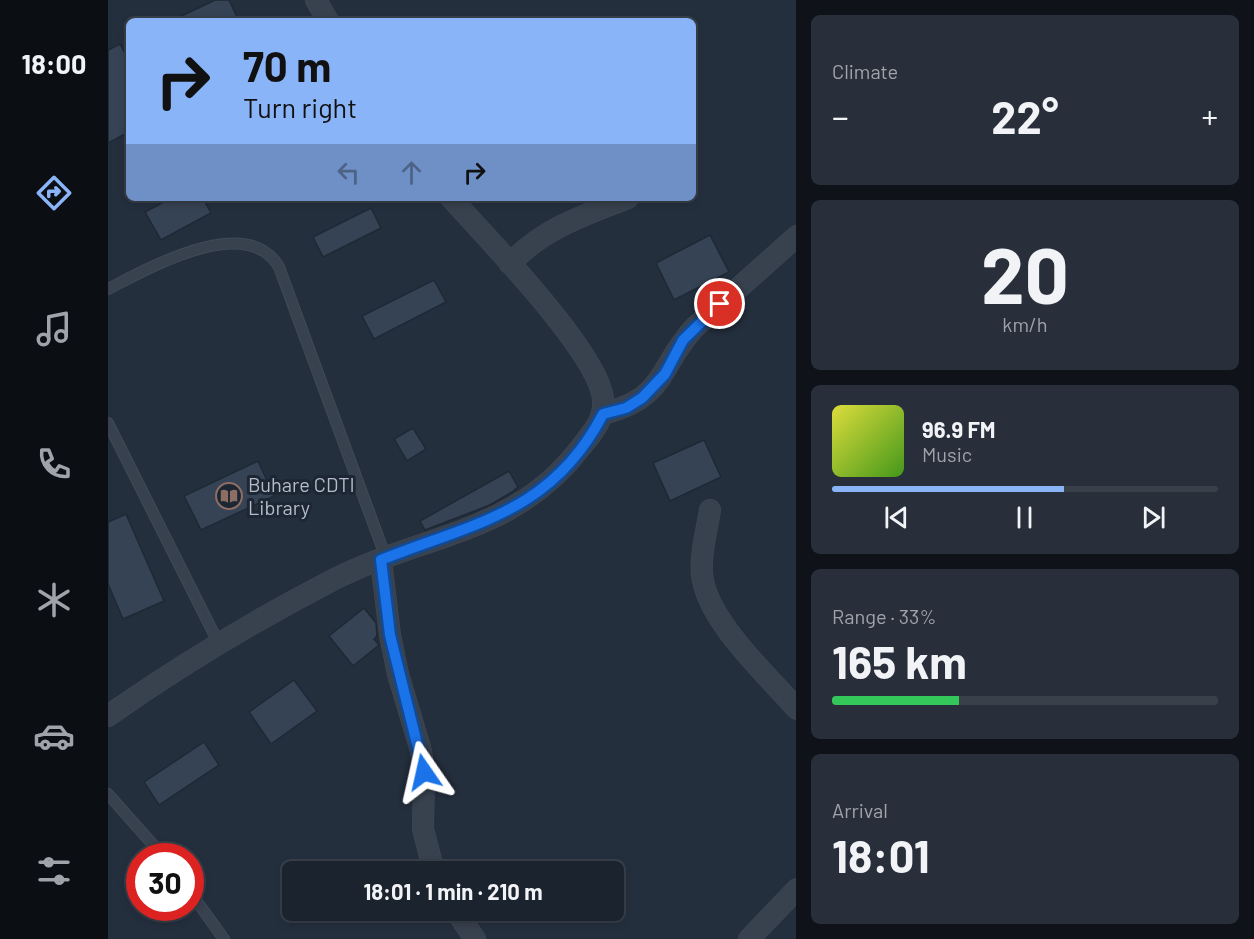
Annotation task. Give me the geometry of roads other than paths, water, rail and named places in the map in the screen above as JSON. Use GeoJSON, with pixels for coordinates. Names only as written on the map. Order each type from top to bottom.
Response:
{"type":"FeatureCollection","features":[{"type":"Feature","properties":{"kind":"street"},"geometry":{"type":"LineString","coordinates":[[316,0],[326,18]]}},
{"type":"Feature","properties":{"kind":"street"},"geometry":{"type":"LineString","coordinates":[[108,716],[218,642],[333,580],[383,559],[488,521],[525,502],[556,478],[595,429],[603,414],[603,398],[598,379],[587,361],[576,344],[510,264],[455,201]]}},
{"type":"Feature","properties":{"kind":"street"},"geometry":{"type":"LineString","coordinates":[[510,264],[527,245],[545,233],[621,201]]}},
{"type":"Feature","properties":{"kind":"street"},"geometry":{"type":"LineString","coordinates":[[603,414],[626,408],[642,398],[665,374],[689,333],[796,236]]}},
{"type":"Feature","properties":{"kind":"street"},"geometry":{"type":"LineString","coordinates":[[710,510],[702,564],[702,577],[709,598],[735,638],[796,709]]}},
{"type":"Feature","properties":{"kind":"street"},"geometry":{"type":"LineString","coordinates":[[383,559],[392,645],[421,751],[424,772],[423,830],[431,861]]}},
{"type":"Feature","properties":{"kind":"street"},"geometry":{"type":"LineString","coordinates":[[748,939],[796,890]]}},
{"type":"Feature","properties":{"kind":"street"},"geometry":{"type":"LineString","coordinates":[[463,921],[475,939]]}},
{"type":"Feature","properties":{"kind":"lane"},"geometry":{"type":"LineString","coordinates":[[108,289],[145,270],[222,243],[249,243],[270,255],[279,267],[383,559]]}},
{"type":"Feature","properties":{"kind":"lane"},"geometry":{"type":"LineString","coordinates":[[108,423],[218,642]]}},
{"type":"Feature","properties":{"kind":"lane"},"geometry":{"type":"LineString","coordinates":[[108,794],[151,843]]}},
{"type":"Feature","properties":{"kind":"lane"},"geometry":{"type":"LineString","coordinates":[[204,911],[224,939]]}},
{"type":"Feature","properties":{"kind":"place","name":"Buhare CDTI Library"},"geometry":{"type":"Point","coordinates":[229,496]}}]}
